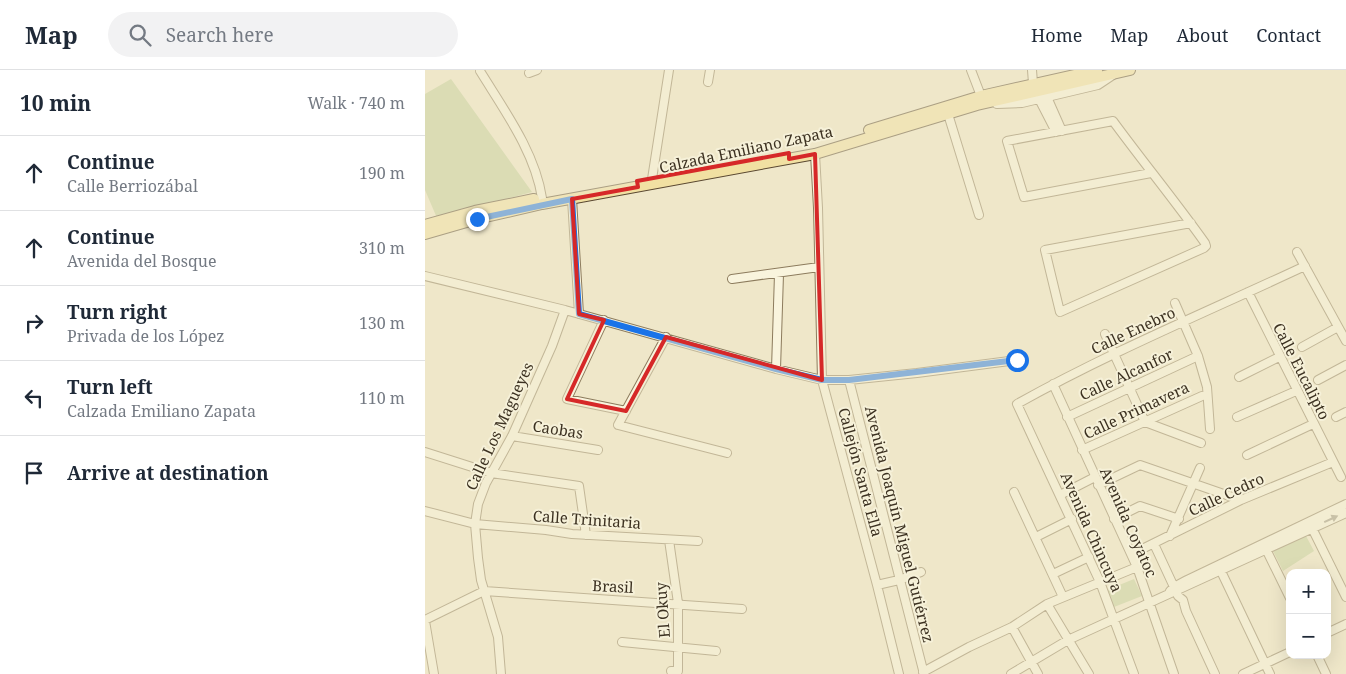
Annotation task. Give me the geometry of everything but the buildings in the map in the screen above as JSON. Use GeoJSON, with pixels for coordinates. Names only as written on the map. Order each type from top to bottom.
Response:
{"type":"FeatureCollection","features":[{"type":"Feature","properties":{"kind":"main road","name":"Calzada Emiliano Zapata"},"geometry":{"type":"LineString","coordinates":[[425,225],[475,211],[542,198],[638,184],[789,156],[816,146],[1033,83],[1097,70]]}},
{"type":"Feature","properties":{"kind":"main road","name":"Calzada Emiliano Zapata"},"geometry":{"type":"LineString","coordinates":[[425,234],[477,219],[638,184],[652,178],[789,156],[815,154],[948,114],[979,100],[1130,70]]}},
{"type":"Feature","properties":{"kind":"street"},"geometry":{"type":"LineString","coordinates":[[529,73],[537,70]]}},
{"type":"Feature","properties":{"kind":"street"},"geometry":{"type":"LineString","coordinates":[[652,178],[669,70]]}},
{"type":"Feature","properties":{"kind":"street"},"geometry":{"type":"LineString","coordinates":[[708,82],[710,70]]}},
{"type":"Feature","properties":{"kind":"street"},"geometry":{"type":"LineString","coordinates":[[971,70],[979,100],[1021,103],[1098,85],[1114,74]]}},
{"type":"Feature","properties":{"kind":"street"},"geometry":{"type":"LineString","coordinates":[[1032,70],[1033,83]]}},
{"type":"Feature","properties":{"kind":"street"},"geometry":{"type":"LineString","coordinates":[[480,71],[527,152],[542,198]]}},
{"type":"Feature","properties":{"kind":"street"},"geometry":{"type":"LineString","coordinates":[[1043,98],[1059,131]]}},
{"type":"Feature","properties":{"kind":"street"},"geometry":{"type":"LineString","coordinates":[[948,114],[979,215]]}},
{"type":"Feature","properties":{"kind":"street"},"geometry":{"type":"LineString","coordinates":[[1151,173],[1024,197],[1007,141],[1113,121],[1191,223],[1206,246],[1060,312],[1045,250],[1191,223]]}},
{"type":"Feature","properties":{"kind":"street","name":"Callejón Santa Ella"},"geometry":{"type":"LineString","coordinates":[[815,154],[822,380],[899,674]]}},
{"type":"Feature","properties":{"kind":"street"},"geometry":{"type":"LineString","coordinates":[[572,199],[579,314]]}},
{"type":"Feature","properties":{"kind":"street"},"geometry":{"type":"LineString","coordinates":[[1297,252],[1346,341]]}},
{"type":"Feature","properties":{"kind":"street","name":"Calle Enebro"},"geometry":{"type":"LineString","coordinates":[[1017,404],[1113,354],[1305,266]]}},
{"type":"Feature","properties":{"kind":"street"},"geometry":{"type":"LineString","coordinates":[[732,279],[819,268]]}},
{"type":"Feature","properties":{"kind":"street"},"geometry":{"type":"LineString","coordinates":[[776,369],[779,274]]}},
{"type":"Feature","properties":{"kind":"street"},"geometry":{"type":"LineString","coordinates":[[425,276],[604,320],[776,369],[822,380],[849,380],[1017,360]]}},
{"type":"Feature","properties":{"kind":"street","name":"Calle Eucalipto"},"geometry":{"type":"LineString","coordinates":[[1248,292],[1341,477]]}},
{"type":"Feature","properties":{"kind":"street"},"geometry":{"type":"LineString","coordinates":[[1175,303],[1198,356],[1207,387],[1210,429]]}},
{"type":"Feature","properties":{"kind":"street","name":"Calle Los Magueyes"},"geometry":{"type":"LineString","coordinates":[[501,674],[498,637],[484,590],[478,558],[475,524],[481,493],[513,436],[552,346],[565,310]]}},
{"type":"Feature","properties":{"kind":"street"},"geometry":{"type":"LineString","coordinates":[[604,320],[567,399],[626,411]]}},
{"type":"Feature","properties":{"kind":"street"},"geometry":{"type":"LineString","coordinates":[[1302,347],[1338,327]]}},
{"type":"Feature","properties":{"kind":"street"},"geometry":{"type":"LineString","coordinates":[[1105,334],[1145,422],[1201,443]]}},
{"type":"Feature","properties":{"kind":"street"},"geometry":{"type":"LineString","coordinates":[[666,337],[618,425],[727,453]]}},
{"type":"Feature","properties":{"kind":"street","name":"Calle Alcanfor"},"geometry":{"type":"LineString","coordinates":[[1067,417],[1198,356]]}},
{"type":"Feature","properties":{"kind":"street"},"geometry":{"type":"LineString","coordinates":[[1239,377],[1279,357]]}},
{"type":"Feature","properties":{"kind":"street"},"geometry":{"type":"LineString","coordinates":[[1318,380],[1346,365]]}},
{"type":"Feature","properties":{"kind":"street","name":"Avenida Joaquín Miguel Gutiérrez"},"geometry":{"type":"LineString","coordinates":[[849,380],[923,673]]}},
{"type":"Feature","properties":{"kind":"street","name":"Avenida Coyatoc"},"geometry":{"type":"LineString","coordinates":[[1053,384],[1114,519],[1132,554],[1174,674]]}},
{"type":"Feature","properties":{"kind":"street"},"geometry":{"type":"LineString","coordinates":[[1237,418],[1296,390]]}},
{"type":"Feature","properties":{"kind":"street","name":"Calle Primavera"},"geometry":{"type":"LineString","coordinates":[[1082,450],[1202,396]]}},
{"type":"Feature","properties":{"kind":"street","name":"Avenida Chincuya"},"geometry":{"type":"LineString","coordinates":[[1017,404],[1100,582],[1134,674]]}},
{"type":"Feature","properties":{"kind":"street"},"geometry":{"type":"LineString","coordinates":[[1336,417],[1346,412]]}},
{"type":"Feature","properties":{"kind":"street"},"geometry":{"type":"LineString","coordinates":[[1247,455],[1313,424]]}},
{"type":"Feature","properties":{"kind":"street","name":"Caobas"},"geometry":{"type":"LineString","coordinates":[[513,436],[599,450]]}},
{"type":"Feature","properties":{"kind":"street"},"geometry":{"type":"LineString","coordinates":[[425,452],[491,473],[579,486],[587,535]]}},
{"type":"Feature","properties":{"kind":"street","name":"Calle Cedro"},"geometry":{"type":"LineString","coordinates":[[1132,554],[1241,500],[1333,462]]}},
{"type":"Feature","properties":{"kind":"street"},"geometry":{"type":"LineString","coordinates":[[1060,495],[1141,464],[1241,500]]}},
{"type":"Feature","properties":{"kind":"street"},"geometry":{"type":"LineString","coordinates":[[1170,536],[1200,468]]}},
{"type":"Feature","properties":{"kind":"street"},"geometry":{"type":"LineString","coordinates":[[1014,492],[1063,597]]}},
{"type":"Feature","properties":{"kind":"street"},"geometry":{"type":"LineString","coordinates":[[1011,674],[1068,640],[1174,592],[1219,568],[1310,525],[1346,504]]}},
{"type":"Feature","properties":{"kind":"street"},"geometry":{"type":"LineString","coordinates":[[1114,519],[1140,506],[1179,519]]}},
{"type":"Feature","properties":{"kind":"street","name":"Calle Trinitaria"},"geometry":{"type":"LineString","coordinates":[[425,511],[475,524],[587,535],[698,541]]}},
{"type":"Feature","properties":{"kind":"street"},"geometry":{"type":"LineString","coordinates":[[1310,525],[1346,513]]}},
{"type":"Feature","properties":{"kind":"street"},"geometry":{"type":"LineString","coordinates":[[1036,537],[1071,519]]}},
{"type":"Feature","properties":{"kind":"street"},"geometry":{"type":"LineString","coordinates":[[1310,525],[1346,596]]}},
{"type":"Feature","properties":{"kind":"street","name":"El Okuy"},"geometry":{"type":"LineString","coordinates":[[669,540],[678,603],[678,671],[671,671]]}},
{"type":"Feature","properties":{"kind":"street"},"geometry":{"type":"LineString","coordinates":[[1154,544],[1178,602],[1186,611],[1215,674]]}},
{"type":"Feature","properties":{"kind":"street"},"geometry":{"type":"LineString","coordinates":[[1265,546],[1286,590]]}},
{"type":"Feature","properties":{"kind":"street"},"geometry":{"type":"LineString","coordinates":[[1053,574],[1089,557]]}},
{"type":"Feature","properties":{"kind":"street"},"geometry":{"type":"LineString","coordinates":[[923,673],[969,647],[1012,627],[1047,604],[1137,567]]}},
{"type":"Feature","properties":{"kind":"street"},"geometry":{"type":"LineString","coordinates":[[1219,568],[1270,674]]}},
{"type":"Feature","properties":{"kind":"street"},"geometry":{"type":"LineString","coordinates":[[877,585],[921,572]]}},
{"type":"Feature","properties":{"kind":"street"},"geometry":{"type":"LineString","coordinates":[[434,674],[425,620],[484,590]]}},
{"type":"Feature","properties":{"kind":"street","name":"Brasil"},"geometry":{"type":"LineString","coordinates":[[484,590],[741,609]]}},
{"type":"Feature","properties":{"kind":"street"},"geometry":{"type":"LineString","coordinates":[[1047,604],[1089,674]]}},
{"type":"Feature","properties":{"kind":"street"},"geometry":{"type":"LineString","coordinates":[[1331,632],[1346,624]]}},
{"type":"Feature","properties":{"kind":"street"},"geometry":{"type":"LineString","coordinates":[[1012,627],[1038,674]]}},
{"type":"Feature","properties":{"kind":"street"},"geometry":{"type":"LineString","coordinates":[[622,642],[716,651]]}},
{"type":"Feature","properties":{"kind":"street"},"geometry":{"type":"LineString","coordinates":[[1243,674],[1286,654]]}},
{"type":"Feature","properties":{"kind":"street"},"geometry":{"type":"LineString","coordinates":[[1319,659],[1326,674]]}},
{"type":"Feature","properties":{"kind":"highlighted area"},"geometry":{"type":"Polygon","coordinates":[[[789,153],[789,159],[815,154],[822,380],[666,337],[626,411],[567,399],[604,320],[579,314],[572,199],[638,187],[637,181],[789,153]]]}},
{"type":"Feature","properties":{"kind":"green space"},"geometry":{"type":"Polygon","coordinates":[[[451,79],[532,192],[437,218],[425,190],[425,94],[451,79]]]}},
{"type":"Feature","properties":{"kind":"green space"},"geometry":{"type":"Polygon","coordinates":[[[1306,536],[1314,551],[1283,571],[1273,551],[1306,536]]]}},
{"type":"Feature","properties":{"kind":"green space"},"geometry":{"type":"Polygon","coordinates":[[[1134,579],[1142,596],[1114,607],[1107,590],[1134,579]]]}},
{"type":"Feature","properties":{"kind":"route"},"geometry":{"type":"LineString","coordinates":[[477,219],[572,199],[579,314],[776,369],[822,380],[849,380],[1017,360]]}}]}
